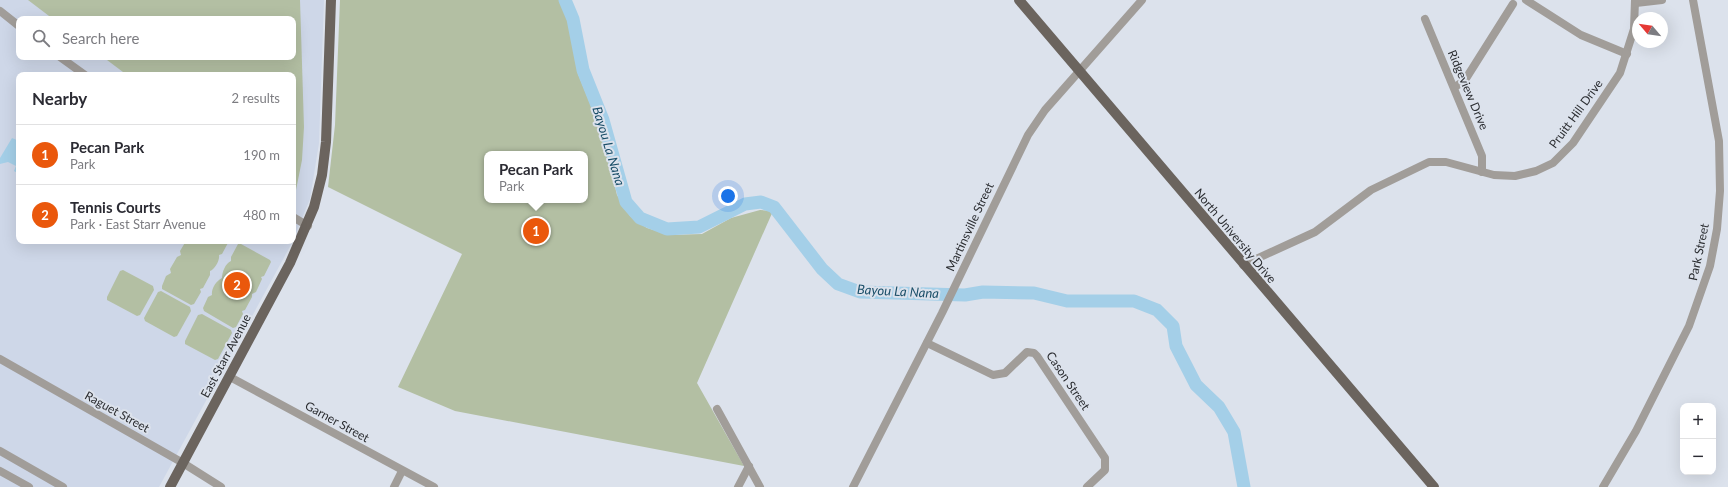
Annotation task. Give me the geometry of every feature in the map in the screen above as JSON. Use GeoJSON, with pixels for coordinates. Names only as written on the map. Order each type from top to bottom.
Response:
{"type":"FeatureCollection","features":[{"type":"Feature","properties":{"kind":"main road","name":"East Starr Avenue"},"geometry":{"type":"LineString","coordinates":[[170,487],[290,264],[308,226],[318,196],[325,154],[331,0]]}},
{"type":"Feature","properties":{"kind":"main road","name":"North University Drive"},"geometry":{"type":"LineString","coordinates":[[1019,0],[1243,265],[1434,487]]}},
{"type":"Feature","properties":{"kind":"street","name":"Martinsville Street"},"geometry":{"type":"LineString","coordinates":[[853,487],[942,313],[1028,135],[1045,110],[1142,0]]}},
{"type":"Feature","properties":{"kind":"street"},"geometry":{"type":"LineString","coordinates":[[1526,0],[1581,35],[1627,54]]}},
{"type":"Feature","properties":{"kind":"street","name":"Pruitt Hill Drive"},"geometry":{"type":"LineString","coordinates":[[1243,265],[1315,232],[1371,190],[1429,162],[1446,162],[1503,176],[1515,176],[1545,168],[1560,157],[1573,143],[1620,73],[1634,29],[1636,1],[1662,0]]}},
{"type":"Feature","properties":{"kind":"street","name":"Park Street"},"geometry":{"type":"LineString","coordinates":[[1603,487],[1636,431],[1689,326],[1710,266],[1717,229],[1720,191],[1719,141],[1693,0]]}},
{"type":"Feature","properties":{"kind":"street"},"geometry":{"type":"LineString","coordinates":[[1455,87],[1465,80],[1513,4]]}},
{"type":"Feature","properties":{"kind":"street"},"geometry":{"type":"LineString","coordinates":[[0,11],[16,24]]}},
{"type":"Feature","properties":{"kind":"street","name":"Ridgeview Drive"},"geometry":{"type":"LineString","coordinates":[[1425,19],[1455,87],[1482,156],[1482,172]]}},
{"type":"Feature","properties":{"kind":"street"},"geometry":{"type":"LineString","coordinates":[[64,60],[80,72]]}},
{"type":"Feature","properties":{"kind":"street"},"geometry":{"type":"LineString","coordinates":[[296,219],[308,226]]}},
{"type":"Feature","properties":{"kind":"street","name":"Cason Street"},"geometry":{"type":"LineString","coordinates":[[927,342],[993,375],[1004,373],[1027,352],[1034,353],[1105,458],[1106,466],[1104,472],[1087,487]]}},
{"type":"Feature","properties":{"kind":"street","name":"Raguet Street"},"geometry":{"type":"LineString","coordinates":[[0,359],[183,463],[221,487]]}},
{"type":"Feature","properties":{"kind":"street","name":"Garner Street"},"geometry":{"type":"LineString","coordinates":[[230,377],[434,487]]}},
{"type":"Feature","properties":{"kind":"street"},"geometry":{"type":"LineString","coordinates":[[717,409],[760,487]]}},
{"type":"Feature","properties":{"kind":"street"},"geometry":{"type":"LineString","coordinates":[[0,452],[63,487]]}},
{"type":"Feature","properties":{"kind":"street"},"geometry":{"type":"LineString","coordinates":[[738,487],[749,466]]}},
{"type":"Feature","properties":{"kind":"street"},"geometry":{"type":"LineString","coordinates":[[0,471],[29,487]]}},
{"type":"Feature","properties":{"kind":"street"},"geometry":{"type":"LineString","coordinates":[[394,487],[402,471]]}},
{"type":"Feature","properties":{"kind":"shaded area"},"geometry":{"type":"Polygon","coordinates":[[[0,0],[324,0],[319,143],[310,199],[296,233],[296,72],[16,72],[16,244],[291,244],[159,487],[0,487],[0,0]]]}},
{"type":"Feature","properties":{"kind":"green space"},"geometry":{"type":"Polygon","coordinates":[[[28,0],[300,0],[304,127],[302,160],[296,190],[296,72],[123,72],[107,60],[296,60],[296,16],[49,16],[28,0]]]}},
{"type":"Feature","properties":{"kind":"green space"},"geometry":{"type":"Polygon","coordinates":[[[340,0],[562,0],[569,23],[578,74],[601,130],[617,195],[630,216],[647,228],[670,235],[702,234],[731,218],[760,210],[773,211],[697,383],[744,466],[455,411],[398,387],[462,254],[328,187],[335,125],[340,0]]]}},
{"type":"Feature","properties":{"kind":"green space"},"geometry":{"type":"Polygon","coordinates":[[[184,244],[227,244],[222,254],[219,255],[217,264],[210,271],[210,275],[203,288],[200,289],[201,292],[194,304],[191,305],[162,289],[166,276],[171,273],[170,269],[177,257],[181,255],[180,251],[184,244]]]}},
{"type":"Feature","properties":{"kind":"green space"},"geometry":{"type":"Polygon","coordinates":[[[238,244],[241,244],[270,260],[271,262],[264,276],[261,277],[262,279],[256,292],[252,294],[252,297],[245,310],[242,311],[243,314],[236,327],[233,328],[204,311],[203,308],[208,297],[212,295],[214,285],[222,278],[224,268],[231,261],[231,257],[238,244]]]}},
{"type":"Feature","properties":{"kind":"green space"},"geometry":{"type":"Polygon","coordinates":[[[123,270],[153,286],[154,290],[140,315],[137,316],[107,300],[107,297],[120,271],[123,270]]]}},
{"type":"Feature","properties":{"kind":"green space"},"geometry":{"type":"Polygon","coordinates":[[[161,291],[190,307],[191,311],[177,336],[174,337],[145,321],[144,318],[158,292],[161,291]]]}},
{"type":"Feature","properties":{"kind":"green space"},"geometry":{"type":"Polygon","coordinates":[[[202,314],[231,330],[232,333],[218,359],[215,360],[185,344],[185,341],[198,315],[202,314]]]}},
{"type":"Feature","properties":{"kind":"water"},"geometry":{"type":"Polygon","coordinates":[[[12,138],[16,140],[16,166],[8,162],[0,164],[0,158],[12,138]]]}},
{"type":"Feature","properties":{"kind":"waterway","name":"Bayou La Nana"},"geometry":{"type":"LineString","coordinates":[[565,0],[573,19],[583,70],[603,120],[626,202],[640,218],[667,229],[699,227],[745,204],[761,202],[774,207],[822,269],[838,284],[860,292],[965,295],[983,292],[1034,293],[1067,301],[1134,301],[1157,310],[1173,326],[1176,346],[1196,385],[1219,407],[1234,432],[1244,487]]}},
{"type":"Feature","properties":{"kind":"place","name":"Pecan Park"},"geometry":{"type":"Point","coordinates":[536,231]}},
{"type":"Feature","properties":{"kind":"place","name":"Tennis Courts"},"geometry":{"type":"Point","coordinates":[237,285]}}]}
